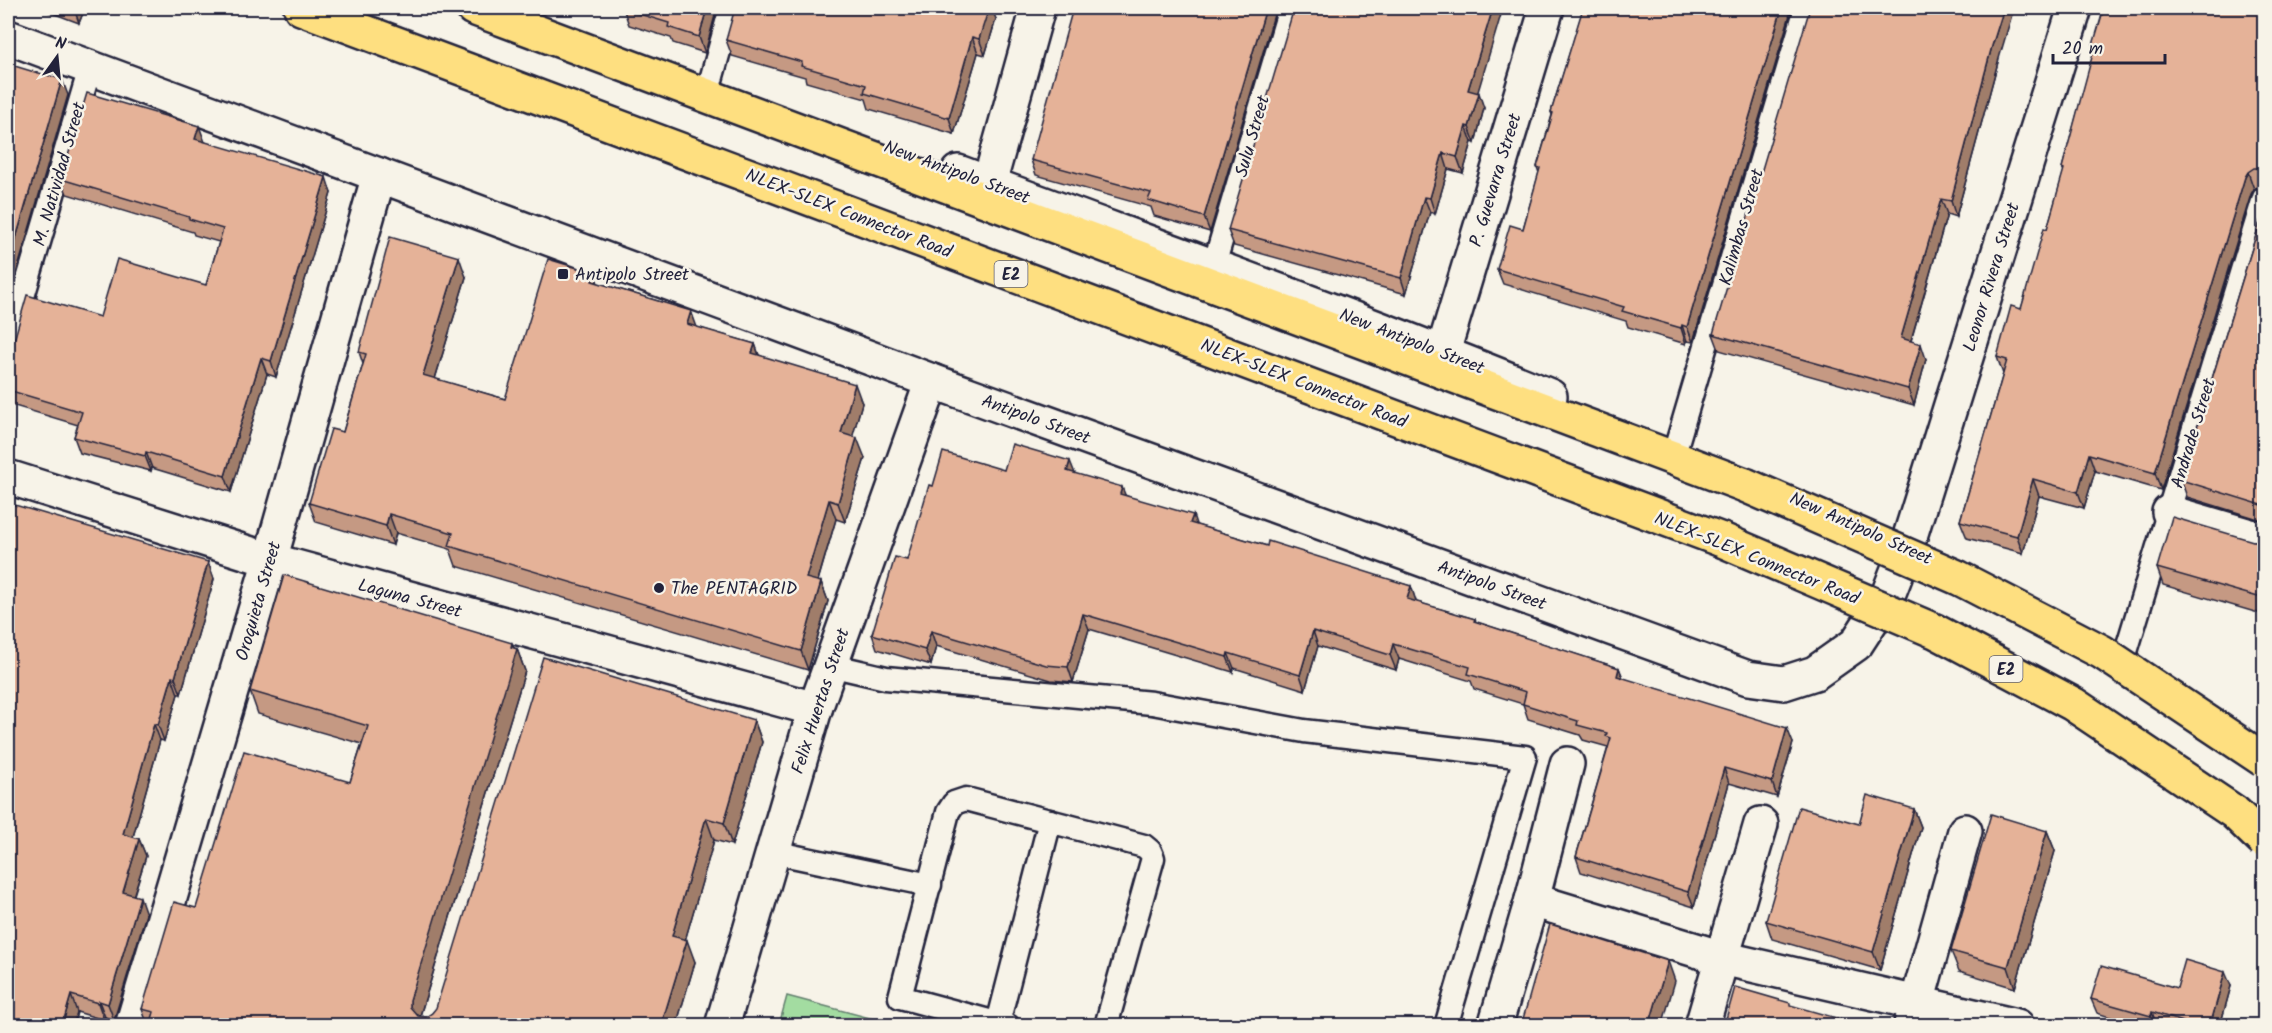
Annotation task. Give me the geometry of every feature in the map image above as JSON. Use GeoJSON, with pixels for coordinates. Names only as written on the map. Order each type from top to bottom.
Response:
{"type":"FeatureCollection","features":[{"type":"Feature","properties":{"kind":"highway","name":"NLEX-SLEX Connector Road"},"geometry":{"type":"LineString","coordinates":[[301,8],[1743,549],[1935,632],[2073,704],[2234,812],[2265,841]]}},
{"type":"Feature","properties":{"kind":"highway"},"geometry":{"type":"LineString","coordinates":[[472,8],[1745,485],[1959,578],[2102,652],[2265,760]]}},
{"type":"Feature","properties":{"kind":"street","name":"New Antipolo Street"},"geometry":{"type":"LineString","coordinates":[[512,8],[1443,352],[1676,447],[1907,546],[2018,603],[2121,668],[2265,774]]}},
{"type":"Feature","properties":{"kind":"street"},"geometry":{"type":"LineString","coordinates":[[989,184],[1038,8]]}},
{"type":"Feature","properties":{"kind":"street","name":"P. Guevarra Street"},"geometry":{"type":"LineString","coordinates":[[1443,352],[1547,8]]}},
{"type":"Feature","properties":{"kind":"street","name":"Leonor Rivera Street"},"geometry":{"type":"LineString","coordinates":[[1907,546],[2075,8]]}},
{"type":"Feature","properties":{"kind":"street","name":"Antipolo Street"},"geometry":{"type":"LineString","coordinates":[[8,38],[932,381],[1748,678],[1784,683],[1815,673],[1856,644],[1888,595],[1907,546]]}},
{"type":"Feature","properties":{"kind":"street","name":"Oroquieta Street"},"geometry":{"type":"LineString","coordinates":[[132,1026],[270,560],[379,175]]}},
{"type":"Feature","properties":{"kind":"street","name":"Felix Huertas Street"},"geometry":{"type":"LineString","coordinates":[[722,1026],[815,709],[932,381]]}},
{"type":"Feature","properties":{"kind":"street","name":"Laguna Street"},"geometry":{"type":"LineString","coordinates":[[8,477],[546,648],[815,709]]}},
{"type":"Feature","properties":{"kind":"street"},"geometry":{"type":"LineString","coordinates":[[2169,512],[2265,540]]}},
{"type":"Feature","properties":{"kind":"street"},"geometry":{"type":"LineString","coordinates":[[1495,1026],[1532,900],[1567,764]]}},
{"type":"Feature","properties":{"kind":"street"},"geometry":{"type":"LineString","coordinates":[[1702,1026],[1761,824]]}},
{"type":"Feature","properties":{"kind":"street"},"geometry":{"type":"LineString","coordinates":[[1913,1015],[1965,831]]}},
{"type":"Feature","properties":{"kind":"street"},"geometry":{"type":"LineString","coordinates":[[1532,900],[1913,1015],[2017,1026]]}},
{"type":"Feature","properties":{"kind":"lane"},"geometry":{"type":"LineString","coordinates":[[711,80],[731,8]]}},
{"type":"Feature","properties":{"kind":"lane","name":"Sulu Street"},"geometry":{"type":"LineString","coordinates":[[1214,266],[1290,8]]}},
{"type":"Feature","properties":{"kind":"lane","name":"Kalimbas Street"},"geometry":{"type":"LineString","coordinates":[[1676,447],[1806,8]]}},
{"type":"Feature","properties":{"kind":"lane","name":"M. Natividad Street"},"geometry":{"type":"LineString","coordinates":[[8,348],[90,68]]}},
{"type":"Feature","properties":{"kind":"lane","name":"Andrade Street"},"geometry":{"type":"LineString","coordinates":[[2121,668],[2265,198]]}},
{"type":"Feature","properties":{"kind":"lane"},"geometry":{"type":"LineString","coordinates":[[830,665],[886,678],[1152,703],[1304,731],[1525,757],[1446,1026]]}},
{"type":"Feature","properties":{"kind":"lane"},"geometry":{"type":"LineString","coordinates":[[1050,822],[1003,1024],[900,997],[948,812],[954,803],[966,800],[1144,846],[1150,851],[1153,858],[1106,1026]]}},
{"type":"Feature","properties":{"kind":"lane"},"geometry":{"type":"LineString","coordinates":[[773,852],[930,885]]}},
{"type":"Feature","properties":{"kind":"green space"},"geometry":{"type":"Polygon","coordinates":[[[787,996],[896,1025],[779,1025],[787,996]]]}},
{"type":"Feature","properties":{"kind":"building"},"geometry":{"type":"Polygon","coordinates":[[[623,8],[707,8],[699,37],[668,27],[669,23],[623,8]]]}},
{"type":"Feature","properties":{"kind":"building"},"geometry":{"type":"Polygon","coordinates":[[[735,8],[989,8],[979,39],[972,37],[949,118],[864,93],[866,85],[801,66],[802,62],[726,40],[735,8]]]}},
{"type":"Feature","properties":{"kind":"building"},"geometry":{"type":"Polygon","coordinates":[[[1073,8],[1266,8],[1204,217],[1148,200],[1151,193],[1031,160],[1073,8]]]}},
{"type":"Feature","properties":{"kind":"building"},"geometry":{"type":"Polygon","coordinates":[[[1294,8],[1493,8],[1468,90],[1479,93],[1469,127],[1466,126],[1457,157],[1443,153],[1430,198],[1424,197],[1401,278],[1228,230],[1294,8]]]}},
{"type":"Feature","properties":{"kind":"building"},"geometry":{"type":"Polygon","coordinates":[[[1583,8],[1782,8],[1687,327],[1682,325],[1681,328],[1622,311],[1624,307],[1497,269],[1510,225],[1523,229],[1540,168],[1537,167],[1553,113],[1551,112],[1583,8]]]}},
{"type":"Feature","properties":{"kind":"building"},"geometry":{"type":"Polygon","coordinates":[[[1810,8],[2004,8],[1951,201],[1941,199],[1901,338],[1921,344],[1908,389],[1713,334],[1810,8]]]}},
{"type":"Feature","properties":{"kind":"building"},"geometry":{"type":"Polygon","coordinates":[[[2104,8],[2265,8],[2265,171],[2262,168],[2254,168],[2245,177],[2155,473],[2089,454],[2078,492],[2033,479],[2017,536],[1960,521],[2007,360],[1997,357],[2011,306],[2021,309],[2044,228],[2047,229],[2104,8]]]}},
{"type":"Feature","properties":{"kind":"building"},"geometry":{"type":"Polygon","coordinates":[[[8,64],[62,79],[8,266],[8,64]]]}},
{"type":"Feature","properties":{"kind":"building"},"geometry":{"type":"Polygon","coordinates":[[[87,93],[199,126],[195,139],[326,177],[271,361],[261,358],[225,476],[146,452],[145,456],[74,437],[82,412],[8,390],[8,344],[15,337],[27,295],[100,317],[117,259],[206,285],[223,229],[61,179],[87,93]]]}},
{"type":"Feature","properties":{"kind":"building"},"geometry":{"type":"Polygon","coordinates":[[[2265,206],[2265,506],[2181,480],[2265,206]]]}},
{"type":"Feature","properties":{"kind":"building"},"geometry":{"type":"Polygon","coordinates":[[[390,237],[459,257],[423,375],[505,399],[548,259],[594,273],[592,281],[691,311],[687,324],[755,344],[752,353],[855,384],[841,433],[857,438],[838,503],[829,500],[806,578],[821,582],[801,651],[449,546],[453,533],[389,514],[386,526],[309,503],[331,429],[343,432],[366,354],[359,352],[390,237]]]}},
{"type":"Feature","properties":{"kind":"building"},"geometry":{"type":"Polygon","coordinates":[[[1012,444],[1070,461],[1067,471],[1122,487],[1120,494],[1193,515],[1190,523],[1267,546],[1268,541],[1411,586],[1407,599],[1475,619],[1474,621],[1619,668],[1617,676],[1787,728],[1772,782],[1724,768],[1688,892],[1576,857],[1611,738],[1606,736],[1607,733],[1577,725],[1578,721],[1523,704],[1526,692],[1468,674],[1470,667],[1393,644],[1390,655],[1313,631],[1300,675],[1228,653],[1227,657],[1083,614],[1068,667],[1046,665],[931,631],[925,650],[872,634],[895,557],[907,560],[929,485],[933,486],[943,452],[1004,470],[1012,444]]]}},
{"type":"Feature","properties":{"kind":"building"},"geometry":{"type":"Polygon","coordinates":[[[8,503],[208,562],[175,678],[172,677],[158,725],[154,724],[123,834],[139,839],[123,892],[140,897],[108,1004],[71,995],[62,1026],[8,1026],[8,503]]]}},
{"type":"Feature","properties":{"kind":"building"},"geometry":{"type":"Polygon","coordinates":[[[2172,517],[2253,541],[2265,540],[2265,599],[2157,568],[2172,517]]]}},
{"type":"Feature","properties":{"kind":"building"},"geometry":{"type":"Polygon","coordinates":[[[284,575],[512,643],[511,647],[517,649],[410,1000],[410,1007],[418,1016],[426,1017],[436,1008],[543,657],[754,720],[724,823],[706,818],[672,936],[687,940],[661,1026],[150,1026],[154,1012],[142,1009],[174,902],[196,908],[244,751],[350,782],[368,726],[250,691],[284,575]]]}},
{"type":"Feature","properties":{"kind":"building"},"geometry":{"type":"Polygon","coordinates":[[[1867,795],[1914,809],[1873,952],[1766,921],[1799,807],[1859,824],[1867,795]]]}},
{"type":"Feature","properties":{"kind":"building"},"geometry":{"type":"Polygon","coordinates":[[[1991,814],[2047,831],[2008,967],[1951,951],[1991,814]]]}},
{"type":"Feature","properties":{"kind":"building"},"geometry":{"type":"Polygon","coordinates":[[[1550,924],[1668,961],[1649,1026],[1521,1026],[1550,924]]]}},
{"type":"Feature","properties":{"kind":"building"},"geometry":{"type":"Polygon","coordinates":[[[2185,960],[2225,972],[2210,1026],[2196,1026],[2152,1012],[2151,1016],[2091,999],[2101,966],[2177,988],[2185,960]]]}},
{"type":"Feature","properties":{"kind":"building"},"geometry":{"type":"Polygon","coordinates":[[[1735,987],[1854,1023],[1853,1026],[1724,1026],[1735,987]]]}},
{"type":"Feature","properties":{"kind":"place","name":"Antipolo Street"},"geometry":{"type":"Point","coordinates":[563,274]}},
{"type":"Feature","properties":{"kind":"place","name":"The PENTAGRID"},"geometry":{"type":"Point","coordinates":[659,588]}}]}
